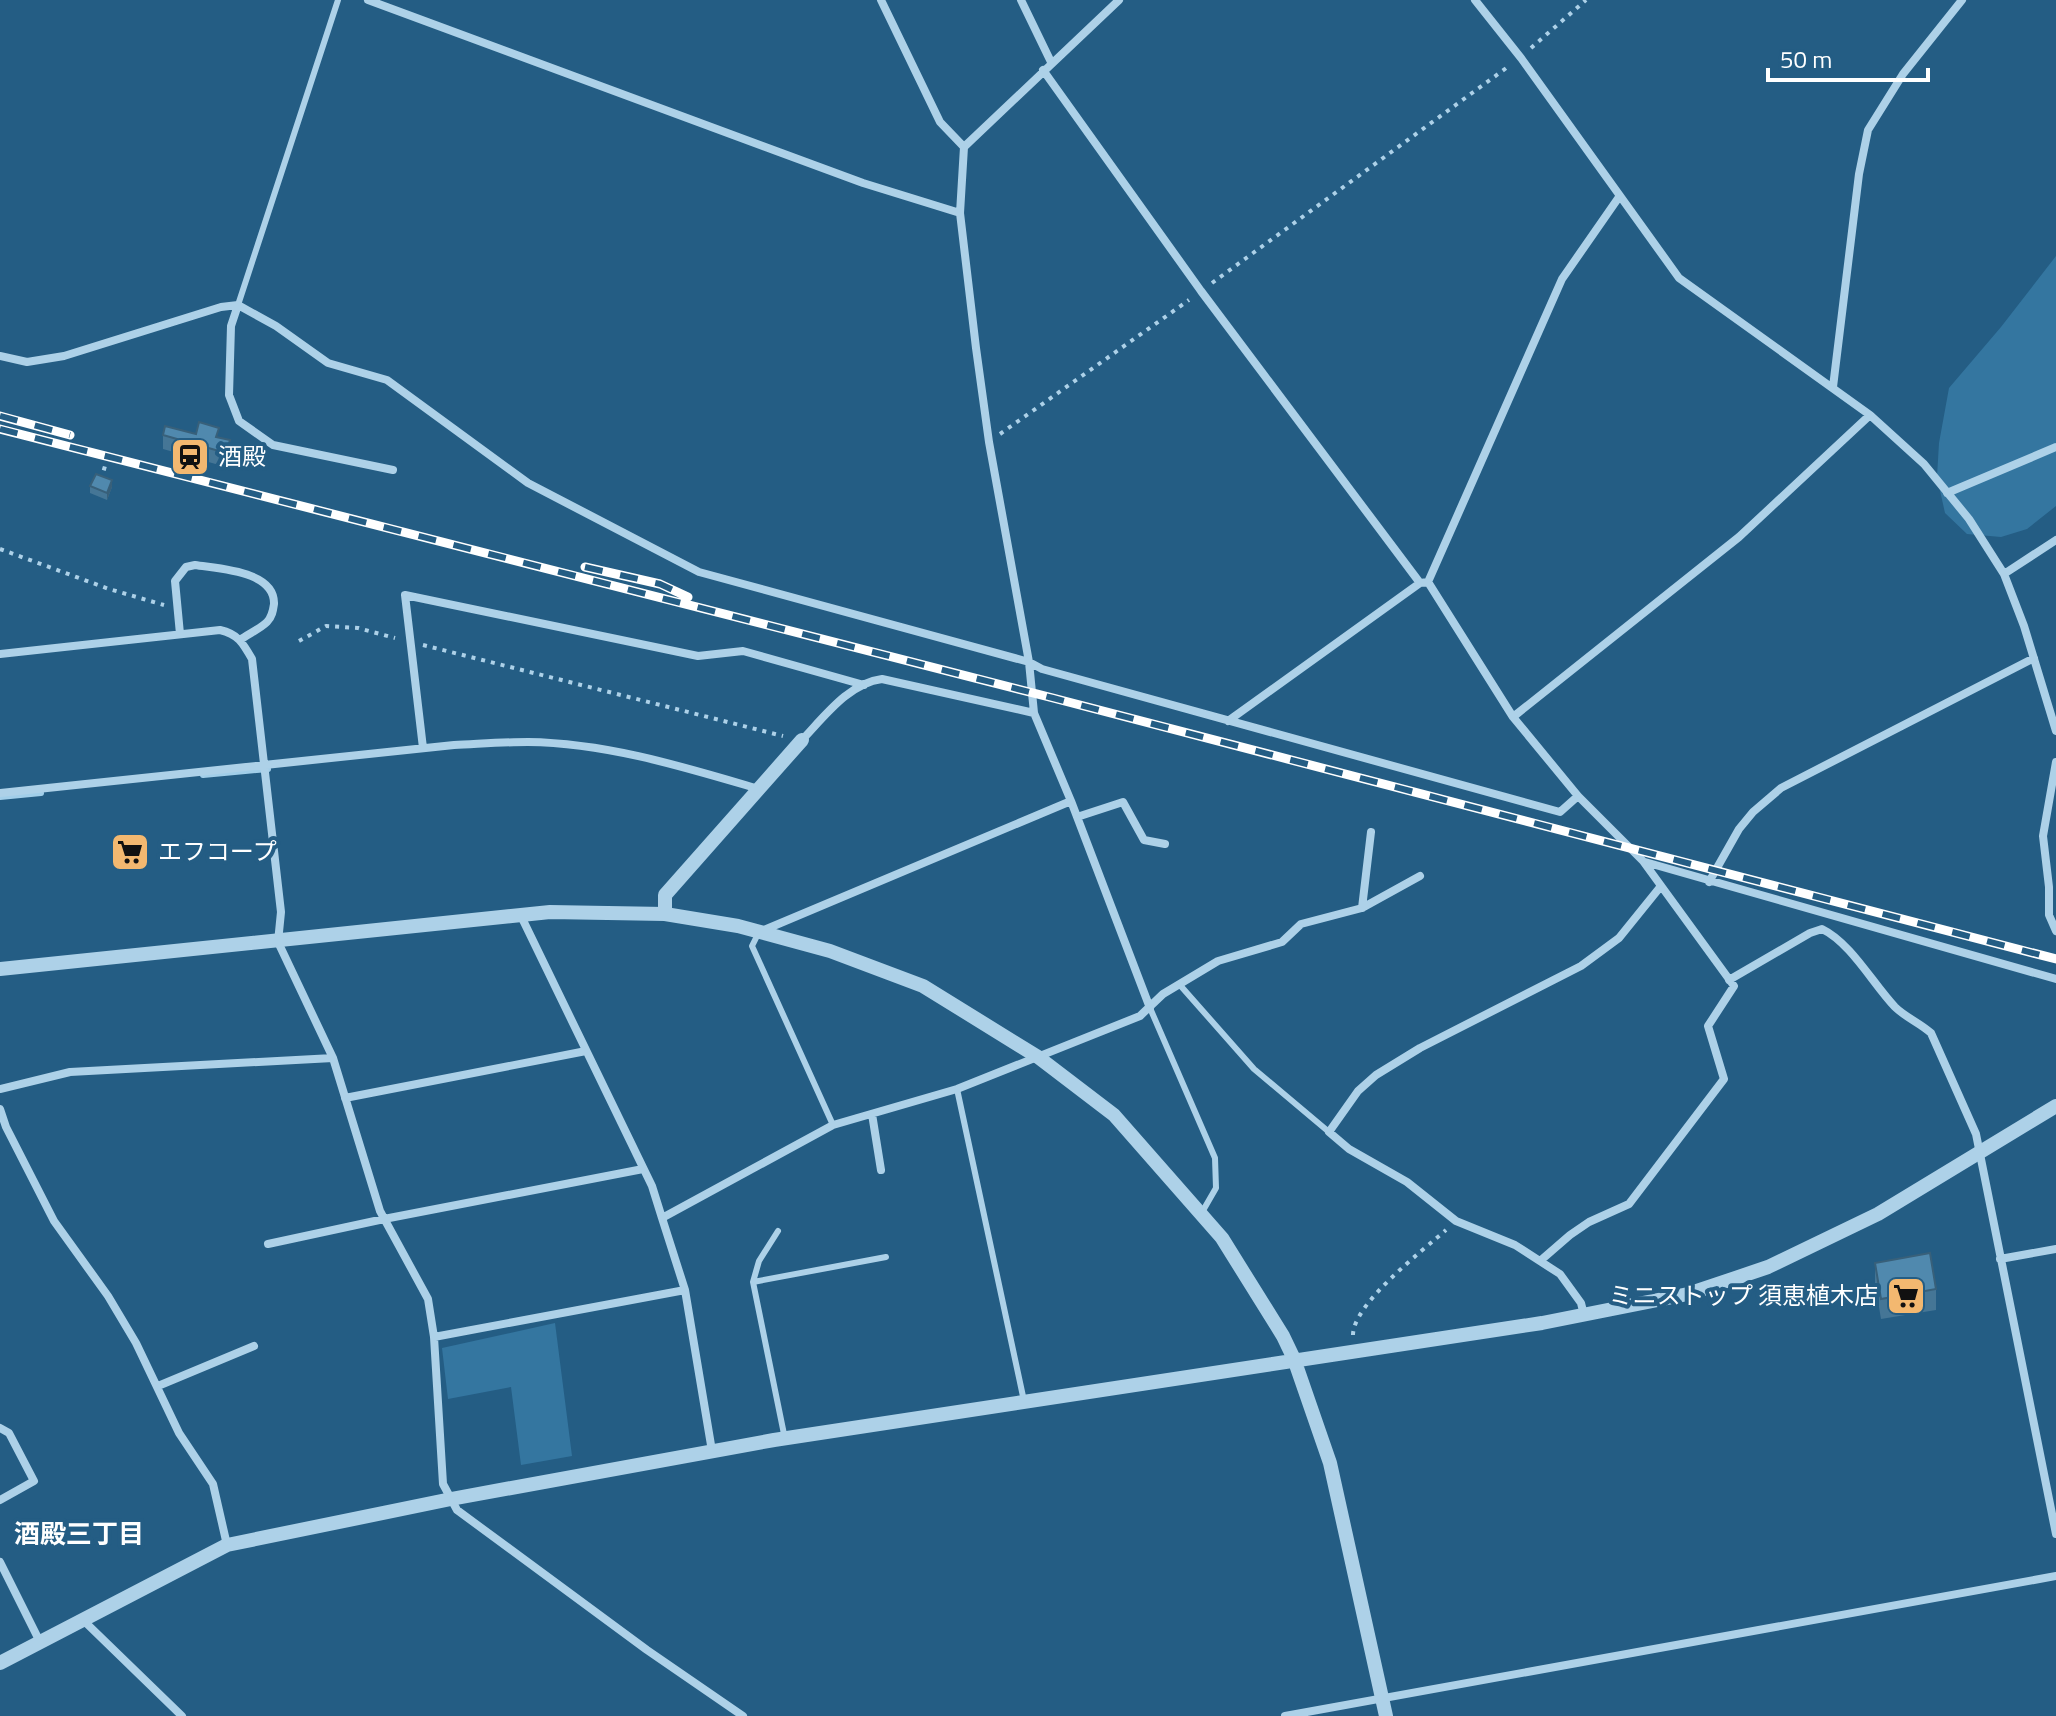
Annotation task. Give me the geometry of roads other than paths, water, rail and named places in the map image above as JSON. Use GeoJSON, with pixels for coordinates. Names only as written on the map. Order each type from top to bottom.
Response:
{"type":"FeatureCollection","features":[{"type":"Feature","properties":{"kind":"street"},"geometry":{"type":"LineString","coordinates":[[368,0],[863,183],[960,213]]}},
{"type":"Feature","properties":{"kind":"street"},"geometry":{"type":"LineString","coordinates":[[881,0],[940,122],[964,147]]}},
{"type":"Feature","properties":{"kind":"street"},"geometry":{"type":"LineString","coordinates":[[1021,0],[1051,62]]}},
{"type":"Feature","properties":{"kind":"street"},"geometry":{"type":"LineString","coordinates":[[1119,0],[964,147],[960,213],[989,442],[1029,662],[1034,713],[1150,1008]]}},
{"type":"Feature","properties":{"kind":"street"},"geometry":{"type":"LineString","coordinates":[[1475,0],[1521,58],[1679,278],[1870,415],[1924,464],[1969,519],[2004,574],[2056,731]]}},
{"type":"Feature","properties":{"kind":"street"},"geometry":{"type":"LineString","coordinates":[[1833,387],[1859,174],[1868,130],[1903,74],[1962,0]]}},
{"type":"Feature","properties":{"kind":"street"},"geometry":{"type":"LineString","coordinates":[[1043,70],[1201,291],[1424,582],[1513,717],[1578,796],[1643,861],[1734,986],[1708,1026],[1724,1079],[1629,1204],[1589,1222],[1540,1261]]}},
{"type":"Feature","properties":{"kind":"street"},"geometry":{"type":"LineString","coordinates":[[1228,721],[1424,582],[1562,279],[1619,197]]}},
{"type":"Feature","properties":{"kind":"street"},"geometry":{"type":"LineString","coordinates":[[0,356],[27,362],[64,356],[221,307],[238,305],[276,326],[328,363],[387,380],[528,483],[699,572],[1560,812],[1578,796]]}},
{"type":"Feature","properties":{"kind":"street"},"geometry":{"type":"LineString","coordinates":[[238,305],[231,326],[229,395],[239,421],[273,445],[393,470]]}},
{"type":"Feature","properties":{"kind":"street"},"geometry":{"type":"LineString","coordinates":[[1513,717],[1739,537],[1870,415]]}},
{"type":"Feature","properties":{"kind":"street"},"geometry":{"type":"LineString","coordinates":[[1947,493],[2056,447]]}},
{"type":"Feature","properties":{"kind":"street"},"geometry":{"type":"LineString","coordinates":[[2004,574],[2056,540]]}},
{"type":"Feature","properties":{"kind":"street"},"geometry":{"type":"LineString","coordinates":[[180,634],[175,581],[186,567],[195,565],[261,579],[271,588],[273,612],[268,621],[240,640]]}},
{"type":"Feature","properties":{"kind":"street"},"geometry":{"type":"LineString","coordinates":[[423,748],[405,595],[698,656],[743,651],[864,685]]}},
{"type":"Feature","properties":{"kind":"street"},"geometry":{"type":"LineString","coordinates":[[0,654],[220,630],[235,633],[240,640],[252,659],[281,912],[278,942],[333,1058],[384,1219],[428,1299],[434,1337],[443,1484],[457,1510],[647,1650],[743,1716]]}},
{"type":"Feature","properties":{"kind":"street"},"geometry":{"type":"LineString","coordinates":[[1709,882],[1739,829],[1781,788],[2034,658]]}},
{"type":"Feature","properties":{"kind":"street"},"geometry":{"type":"LineString","coordinates":[[665,914],[665,895],[802,740],[838,702],[871,681],[882,679],[1034,713]]}},
{"type":"Feature","properties":{"kind":"street"},"geometry":{"type":"LineString","coordinates":[[0,793],[423,748],[530,742],[599,749],[672,763],[759,789]]}},
{"type":"Feature","properties":{"kind":"street"},"geometry":{"type":"LineString","coordinates":[[2056,762],[2043,836],[2049,915],[2056,931]]}},
{"type":"Feature","properties":{"kind":"street"},"geometry":{"type":"LineString","coordinates":[[759,932],[1071,801]]}},
{"type":"Feature","properties":{"kind":"street"},"geometry":{"type":"LineString","coordinates":[[1077,817],[1123,802],[1144,840],[1165,844]]}},
{"type":"Feature","properties":{"kind":"street"},"geometry":{"type":"LineString","coordinates":[[1362,908],[1371,832]]}},
{"type":"Feature","properties":{"kind":"street"},"geometry":{"type":"LineString","coordinates":[[1643,861],[2056,979]]}},
{"type":"Feature","properties":{"kind":"street"},"geometry":{"type":"LineString","coordinates":[[662,1218],[833,1125],[957,1089],[1140,1016],[1163,994],[1218,961],[1282,942],[1301,924],[1362,908],[1420,876]]}},
{"type":"Feature","properties":{"kind":"street"},"geometry":{"type":"LineString","coordinates":[[1584,1315],[1581,1303],[1560,1274],[1515,1245],[1456,1221],[1407,1182],[1349,1149],[1329,1132],[1358,1091],[1376,1075],[1420,1048],[1581,966],[1619,938],[1661,886]]}},
{"type":"Feature","properties":{"kind":"street"},"geometry":{"type":"LineString","coordinates":[[0,969],[550,912],[665,914],[759,932],[830,951],[923,986],[1038,1057],[1114,1115],[1222,1238],[1283,1336],[1330,1463],[1386,1716]]}},
{"type":"Feature","properties":{"kind":"street"},"geometry":{"type":"LineString","coordinates":[[1826,931],[1828,915]]}},
{"type":"Feature","properties":{"kind":"street"},"geometry":{"type":"LineString","coordinates":[[521,916],[643,1169],[662,1218],[685,1290],[712,1451]]}},
{"type":"Feature","properties":{"kind":"street"},"geometry":{"type":"LineString","coordinates":[[1729,980],[1822,929],[1840,942],[1898,1010],[1931,1033],[1957,1086],[1981,1152],[2056,1534]]}},
{"type":"Feature","properties":{"kind":"street"},"geometry":{"type":"LineString","coordinates":[[345,1098],[586,1051]]}},
{"type":"Feature","properties":{"kind":"street"},"geometry":{"type":"LineString","coordinates":[[0,1089],[70,1072],[333,1058]]}},
{"type":"Feature","properties":{"kind":"street"},"geometry":{"type":"LineString","coordinates":[[0,1663],[227,1545],[451,1499],[712,1451],[1584,1315],[1688,1294],[1768,1267],[1878,1214],[2056,1106]]}},
{"type":"Feature","properties":{"kind":"street"},"geometry":{"type":"LineString","coordinates":[[0,1109],[6,1127],[54,1221],[108,1296],[158,1386],[179,1433],[213,1484],[227,1545]]}},
{"type":"Feature","properties":{"kind":"street"},"geometry":{"type":"LineString","coordinates":[[872,1114],[881,1170]]}},
{"type":"Feature","properties":{"kind":"street"},"geometry":{"type":"LineString","coordinates":[[268,1244],[643,1169]]}},
{"type":"Feature","properties":{"kind":"street"},"geometry":{"type":"LineString","coordinates":[[2000,1259],[2056,1249]]}},
{"type":"Feature","properties":{"kind":"street"},"geometry":{"type":"LineString","coordinates":[[434,1337],[685,1290]]}},
{"type":"Feature","properties":{"kind":"street"},"geometry":{"type":"LineString","coordinates":[[158,1386],[254,1346]]}},
{"type":"Feature","properties":{"kind":"street"},"geometry":{"type":"LineString","coordinates":[[0,1428],[9,1433],[34,1481],[0,1500]]}},
{"type":"Feature","properties":{"kind":"street"},"geometry":{"type":"LineString","coordinates":[[0,1562],[40,1642]]}},
{"type":"Feature","properties":{"kind":"street"},"geometry":{"type":"LineString","coordinates":[[1285,1716],[2056,1576]]}},
{"type":"Feature","properties":{"kind":"street"},"geometry":{"type":"LineString","coordinates":[[82,1620],[182,1716]]}},
{"type":"Feature","properties":{"kind":"lane"},"geometry":{"type":"LineString","coordinates":[[238,305],[338,0]]}},
{"type":"Feature","properties":{"kind":"lane"},"geometry":{"type":"LineString","coordinates":[[759,932],[752,946],[833,1125]]}},
{"type":"Feature","properties":{"kind":"lane"},"geometry":{"type":"LineString","coordinates":[[1179,984],[1254,1069],[1329,1132]]}},
{"type":"Feature","properties":{"kind":"lane"},"geometry":{"type":"LineString","coordinates":[[1150,1008],[1215,1158],[1216,1188],[1201,1214]]}},
{"type":"Feature","properties":{"kind":"lane"},"geometry":{"type":"LineString","coordinates":[[957,1089],[1024,1401]]}},
{"type":"Feature","properties":{"kind":"lane"},"geometry":{"type":"LineString","coordinates":[[778,1231],[759,1261],[753,1282],[785,1439]]}},
{"type":"Feature","properties":{"kind":"lane"},"geometry":{"type":"LineString","coordinates":[[753,1282],[886,1257]]}},
{"type":"Feature","properties":{"kind":"waterway"},"geometry":{"type":"LineString","coordinates":[[203,775],[268,769]]}},
{"type":"Feature","properties":{"kind":"waterway"},"geometry":{"type":"LineString","coordinates":[[0,797],[41,793]]}},
{"type":"Feature","properties":{"kind":"railway"},"geometry":{"type":"LineString","coordinates":[[0,416],[70,435]]}},
{"type":"Feature","properties":{"kind":"railway"},"geometry":{"type":"LineString","coordinates":[[0,429],[2056,959]]}},
{"type":"Feature","properties":{"kind":"railway"},"geometry":{"type":"LineString","coordinates":[[585,567],[660,584],[688,597]]}},
{"type":"Feature","properties":{"kind":"place","name":"酒殿"},"geometry":{"type":"Point","coordinates":[190,457]}},
{"type":"Feature","properties":{"kind":"place","name":"エフコープ"},"geometry":{"type":"Point","coordinates":[130,852]}},
{"type":"Feature","properties":{"kind":"place","name":"ミニストップ 須恵植木店"},"geometry":{"type":"Point","coordinates":[1906,1296]}},
{"type":"Feature","properties":{"kind":"district","name":"酒殿三丁目"},"geometry":{"type":"Point","coordinates":[79,1534]}}]}
